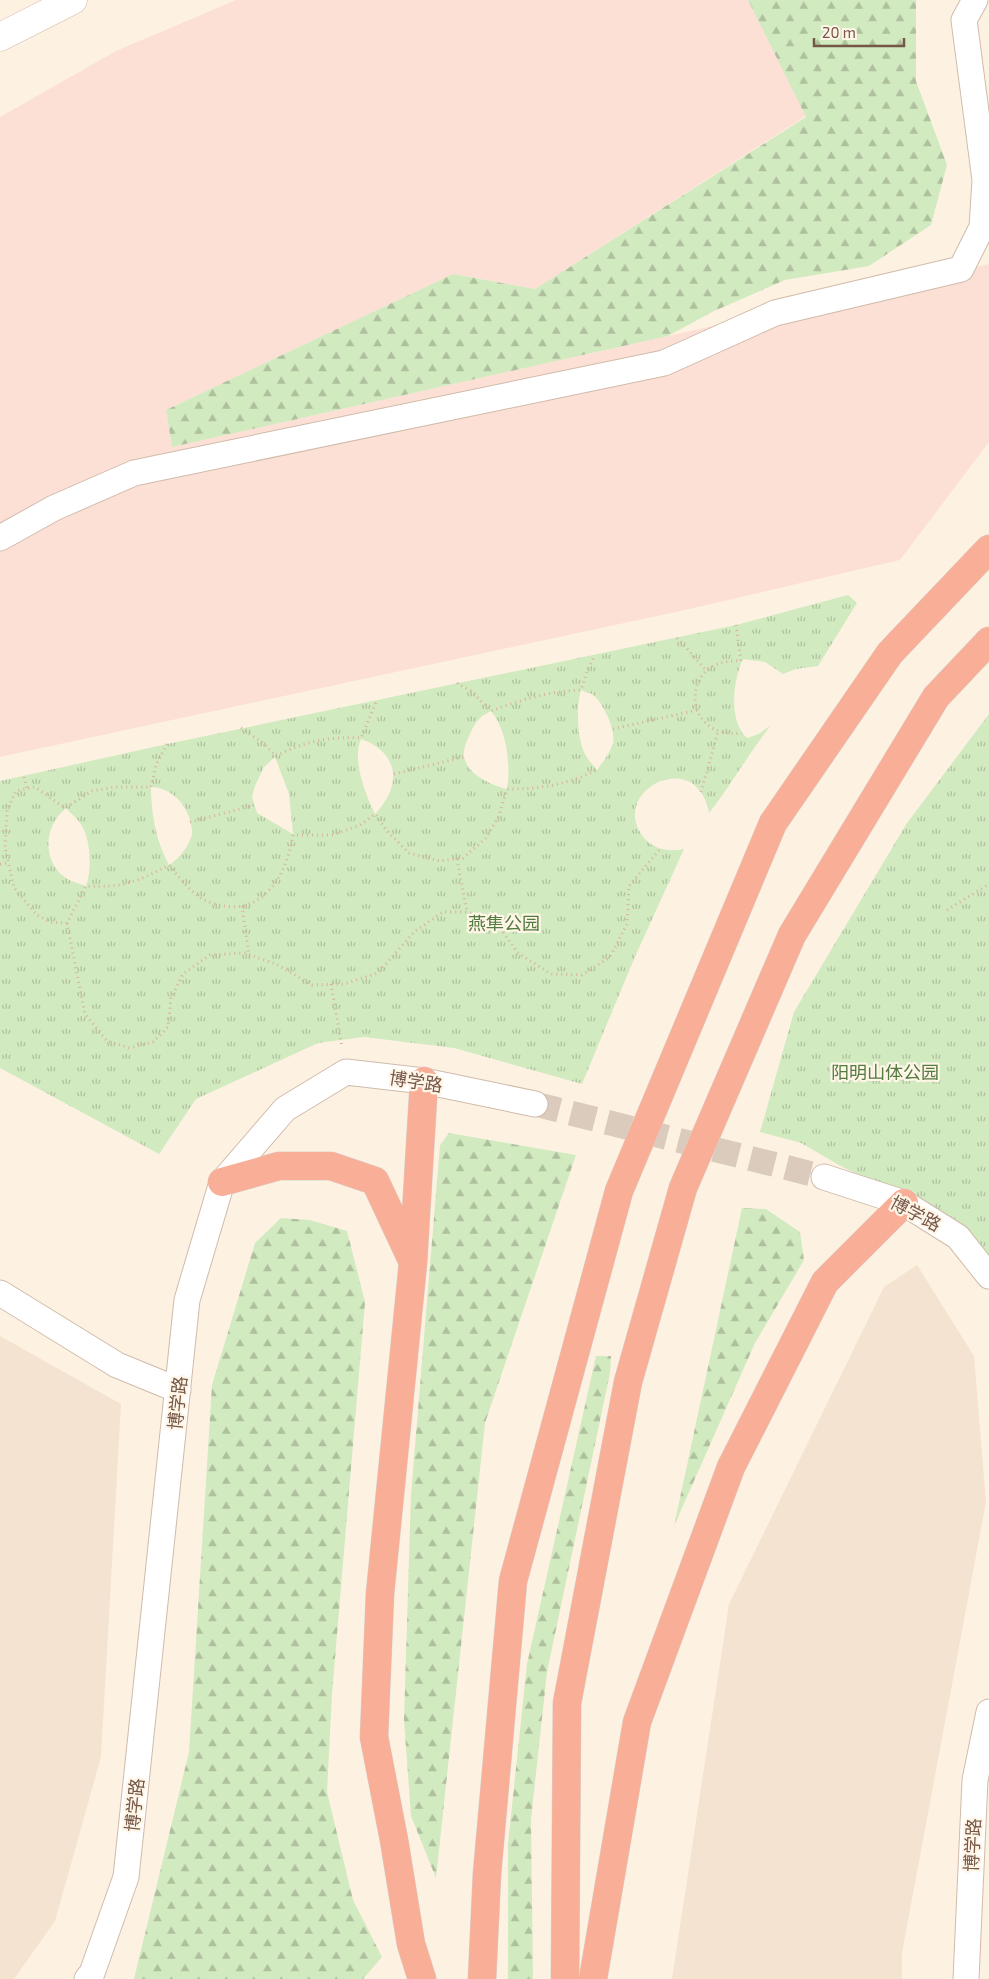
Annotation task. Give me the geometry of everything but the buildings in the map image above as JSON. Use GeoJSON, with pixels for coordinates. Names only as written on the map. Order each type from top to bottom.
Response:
{"type":"FeatureCollection","features":[{"type":"Feature","properties":{"kind":"highway"},"geometry":{"type":"LineString","coordinates":[[482,1979],[487,1874],[513,1581],[619,1191],[774,823],[890,652],[989,549]]}},
{"type":"Feature","properties":{"kind":"highway"},"geometry":{"type":"LineString","coordinates":[[565,1979],[567,1703],[628,1382],[683,1188],[792,935],[936,697],[989,640]]}},
{"type":"Feature","properties":{"kind":"highway"},"geometry":{"type":"LineString","coordinates":[[422,1979],[411,1944],[394,1840],[374,1737],[380,1594],[413,1263],[424,1081]]}},
{"type":"Feature","properties":{"kind":"highway"},"geometry":{"type":"LineString","coordinates":[[222,1182],[279,1166],[331,1166],[375,1181],[413,1263]]}},
{"type":"Feature","properties":{"kind":"highway"},"geometry":{"type":"LineString","coordinates":[[593,1979],[637,1722],[731,1467],[825,1282],[904,1203]]}},
{"type":"Feature","properties":{"kind":"main road"},"geometry":{"type":"LineString","coordinates":[[0,37],[73,0]]}},
{"type":"Feature","properties":{"kind":"street"},"geometry":{"type":"LineString","coordinates":[[0,538],[54,508],[134,474],[664,363],[775,313],[961,269],[982,227],[985,180],[964,20],[975,0]]}},
{"type":"Feature","properties":{"kind":"street","name":"博学路"},"geometry":{"type":"LineString","coordinates":[[88,1979],[92,1973],[126,1877],[187,1300],[222,1182],[285,1109],[346,1072],[424,1081],[536,1104]]}},
{"type":"Feature","properties":{"kind":"street","name":"博学路"},"geometry":{"type":"LineString","coordinates":[[824,1177],[904,1203],[958,1237],[989,1276]]}},
{"type":"Feature","properties":{"kind":"street"},"geometry":{"type":"LineString","coordinates":[[0,1293],[116,1365],[178,1390]]}},
{"type":"Feature","properties":{"kind":"street","name":"博学路"},"geometry":{"type":"LineString","coordinates":[[966,1979],[975,1780],[989,1712]]}},
{"type":"Feature","properties":{"kind":"path"},"geometry":{"type":"LineString","coordinates":[[736,625],[740,661],[728,660],[716,663],[706,670],[698,680],[694,692],[697,710],[707,726],[718,732],[730,735],[742,733]]}},
{"type":"Feature","properties":{"kind":"path"},"geometry":{"type":"LineString","coordinates":[[677,638],[706,670]]}},
{"type":"Feature","properties":{"kind":"path"},"geometry":{"type":"LineString","coordinates":[[457,684],[471,691],[491,711],[514,702],[559,691],[581,690],[595,654]]}},
{"type":"Feature","properties":{"kind":"path"},"geometry":{"type":"LineString","coordinates":[[241,728],[264,744],[276,756],[315,740],[338,737],[361,738],[377,700]]}},
{"type":"Feature","properties":{"kind":"path"},"geometry":{"type":"LineString","coordinates":[[613,729],[697,710]]}},
{"type":"Feature","properties":{"kind":"path"},"geometry":{"type":"LineString","coordinates":[[701,792],[718,732]]}},
{"type":"Feature","properties":{"kind":"path"},"geometry":{"type":"LineString","coordinates":[[67,923],[50,922],[37,915],[14,888],[5,847],[7,810],[16,790],[35,787],[66,808],[92,791],[116,787],[151,787],[156,764],[167,744]]}},
{"type":"Feature","properties":{"kind":"path"},"geometry":{"type":"LineString","coordinates":[[394,774],[464,757]]}},
{"type":"Feature","properties":{"kind":"path"},"geometry":{"type":"LineString","coordinates":[[597,770],[576,780],[555,786],[536,789],[507,789],[499,816],[486,838],[463,858],[439,861],[410,853],[388,832],[375,814],[360,825],[333,835],[293,835],[290,856],[281,877],[256,901],[242,906],[210,903],[190,890],[169,865],[144,879],[126,885],[86,886],[67,923],[85,1014],[107,1041],[130,1048],[153,1042],[168,1027],[171,998],[183,974],[210,955],[245,953],[276,964],[312,985],[344,984],[378,973],[414,932],[443,912],[467,912],[495,921],[518,953],[551,974],[582,975],[610,957],[627,924],[629,886],[660,849]]}},
{"type":"Feature","properties":{"kind":"path"},"geometry":{"type":"LineString","coordinates":[[24,777],[27,789]]}},
{"type":"Feature","properties":{"kind":"path"},"geometry":{"type":"LineString","coordinates":[[190,822],[255,806]]}},
{"type":"Feature","properties":{"kind":"path"},"geometry":{"type":"LineString","coordinates":[[457,859],[467,912]]}},
{"type":"Feature","properties":{"kind":"path"},"geometry":{"type":"LineString","coordinates":[[0,864],[8,862]]}},
{"type":"Feature","properties":{"kind":"path"},"geometry":{"type":"LineString","coordinates":[[948,910],[989,884]]}},
{"type":"Feature","properties":{"kind":"path"},"geometry":{"type":"LineString","coordinates":[[242,906],[249,955]]}},
{"type":"Feature","properties":{"kind":"path"},"geometry":{"type":"LineString","coordinates":[[331,984],[346,1072]]}},
{"type":"Feature","properties":{"kind":"shaded area"},"geometry":{"type":"Polygon","coordinates":[[[236,0],[748,0],[806,116],[535,289],[453,274],[166,410],[172,447],[989,264],[989,442],[900,560],[685,610],[0,757],[0,117],[116,51],[236,0]]]}},
{"type":"Feature","properties":{"kind":"shaded area"},"geometry":{"type":"Polygon","coordinates":[[[917,1265],[974,1356],[986,1502],[902,1953],[902,1979],[672,1979],[729,1604],[884,1287],[917,1265]]]}},
{"type":"Feature","properties":{"kind":"shaded area"},"geometry":{"type":"Polygon","coordinates":[[[0,1336],[121,1404],[101,1757],[55,1921],[14,1979],[0,1979],[0,1336]]]}},
{"type":"Feature","properties":{"kind":"green space"},"geometry":{"type":"Polygon","coordinates":[[[748,0],[916,0],[916,81],[947,165],[931,225],[869,266],[785,280],[712,312],[668,336],[172,447],[166,410],[453,274],[535,289],[806,117],[748,0]]]}},
{"type":"Feature","properties":{"kind":"green space","name":"燕隼公园"},"geometry":{"type":"Polygon","coordinates":[[[848,595],[857,603],[818,666],[796,669],[783,674],[765,662],[743,659],[737,678],[734,700],[737,721],[741,731],[747,738],[759,734],[771,725],[709,813],[701,792],[688,781],[673,779],[658,782],[645,792],[636,805],[636,822],[645,839],[654,846],[663,849],[684,849],[634,959],[582,1084],[454,1048],[364,1037],[318,1043],[196,1099],[159,1154],[0,1068],[0,781],[167,744],[736,625],[848,595]],[[581,690],[578,722],[580,740],[586,756],[597,770],[612,747],[613,731],[608,717],[592,694],[581,690]],[[491,711],[480,718],[469,736],[465,748],[464,757],[466,763],[475,774],[487,782],[507,789],[508,759],[501,728],[491,711]],[[361,739],[358,757],[361,777],[375,814],[390,792],[393,782],[393,771],[390,762],[383,753],[374,745],[361,739]],[[275,757],[264,767],[252,797],[257,813],[293,834],[289,794],[275,757]],[[151,787],[155,827],[164,856],[169,865],[180,856],[188,844],[192,834],[189,816],[177,798],[159,788],[151,787]],[[66,808],[54,822],[48,846],[53,863],[64,876],[86,886],[90,863],[84,829],[66,808]]]}},
{"type":"Feature","properties":{"kind":"green space","name":"阳明山体公园"},"geometry":{"type":"Polygon","coordinates":[[[989,714],[989,1263],[971,1233],[839,1165],[801,1143],[760,1132],[794,1012],[907,823],[989,714]]]}},
{"type":"Feature","properties":{"kind":"green space"},"geometry":{"type":"Polygon","coordinates":[[[449,1133],[576,1155],[485,1423],[436,1878],[411,1816],[404,1720],[411,1494],[440,1145],[449,1133]]]}},
{"type":"Feature","properties":{"kind":"green space"},"geometry":{"type":"Polygon","coordinates":[[[742,1208],[766,1209],[800,1232],[804,1260],[755,1343],[674,1526],[742,1208]]]}},
{"type":"Feature","properties":{"kind":"green space"},"geometry":{"type":"Polygon","coordinates":[[[281,1218],[310,1220],[347,1231],[365,1302],[332,1694],[327,1792],[353,1900],[382,1957],[363,1979],[134,1979],[189,1752],[212,1385],[255,1243],[281,1218]]]}},
{"type":"Feature","properties":{"kind":"green space"},"geometry":{"type":"Polygon","coordinates":[[[596,1356],[611,1356],[610,1373],[547,1672],[531,1819],[533,1979],[508,1979],[508,1844],[527,1664],[596,1356]]]}},
{"type":"Feature","properties":{"kind":"tunnel"},"geometry":{"type":"LineString","coordinates":[[535,1104],[824,1177]]}}]}
